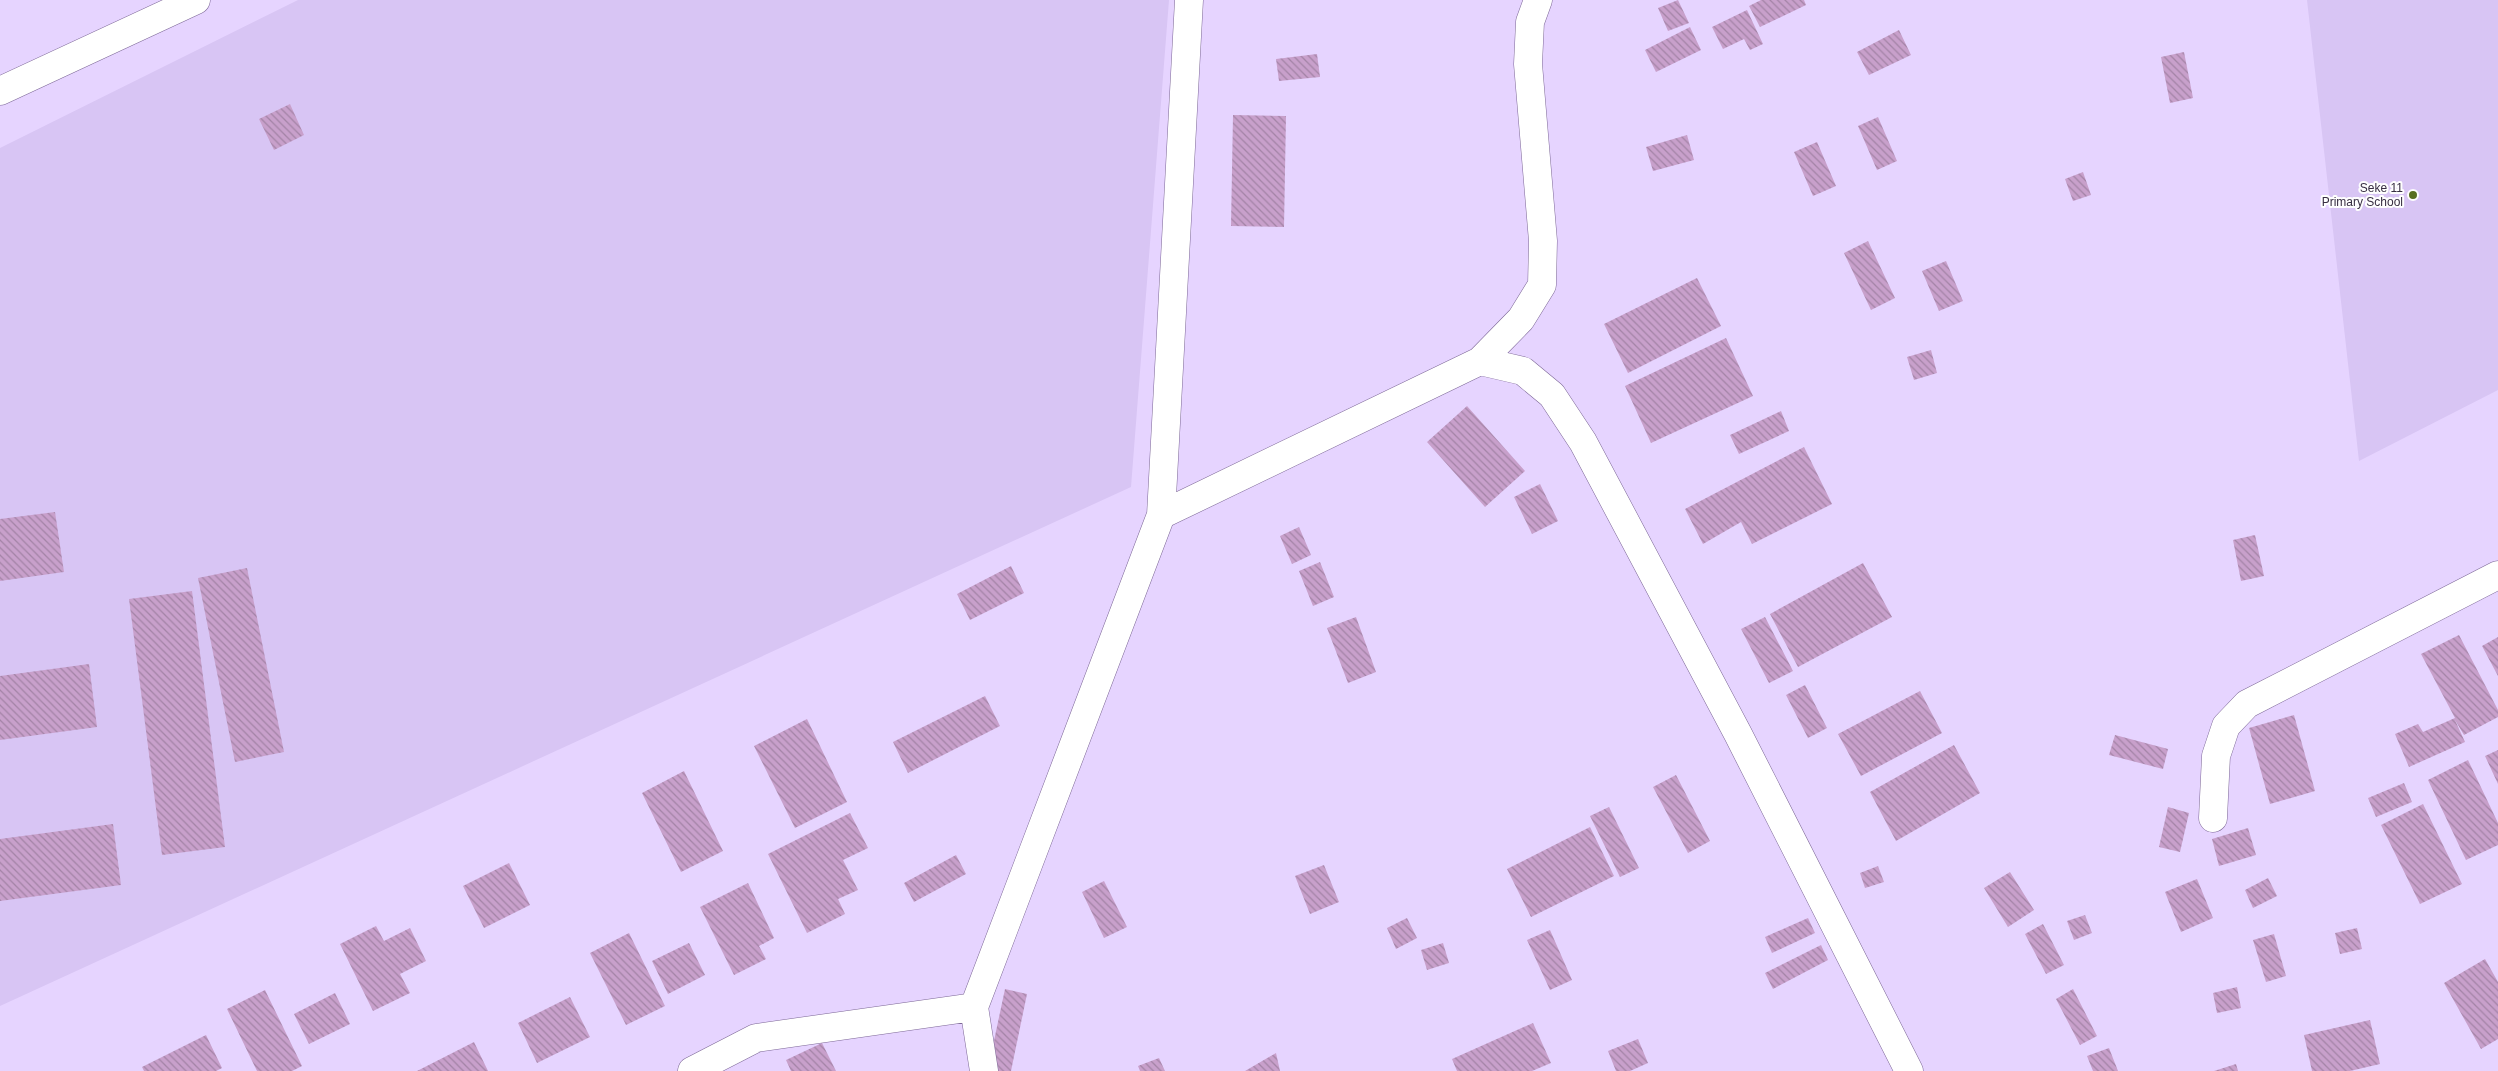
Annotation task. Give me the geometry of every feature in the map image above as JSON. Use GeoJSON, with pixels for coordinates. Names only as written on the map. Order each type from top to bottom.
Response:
{"type":"FeatureCollection","features":[{"type":"Feature","properties":{"kind":"street"},"geometry":{"type":"LineString","coordinates":[[0,91],[196,0]]}},
{"type":"Feature","properties":{"kind":"street"},"geometry":{"type":"LineString","coordinates":[[984,1071],[974,1008],[1161,515],[1189,0]]}},
{"type":"Feature","properties":{"kind":"street"},"geometry":{"type":"LineString","coordinates":[[1161,515],[1480,361],[1521,319],[1542,285],[1543,241],[1528,64],[1530,22],[1538,0]]}},
{"type":"Feature","properties":{"kind":"street"},"geometry":{"type":"LineString","coordinates":[[1480,361],[1522,372],[1552,395],[1583,442],[1738,734],[1909,1071]]}},
{"type":"Feature","properties":{"kind":"street"},"geometry":{"type":"LineString","coordinates":[[2213,818],[2216,756],[2226,726],[2247,704],[2498,575]]}},
{"type":"Feature","properties":{"kind":"street"},"geometry":{"type":"LineString","coordinates":[[692,1071],[756,1038],[974,1008]]}},
{"type":"Feature","properties":{"kind":"shaded area"},"geometry":{"type":"Polygon","coordinates":[[[298,0],[1169,0],[1131,487],[0,1006],[0,148],[298,0]]]}},
{"type":"Feature","properties":{"kind":"shaded area","name":"Seke 11 Primary School"},"geometry":{"type":"Polygon","coordinates":[[[2307,0],[2498,0],[2498,390],[2359,461],[2307,0]]]}},
{"type":"Feature","properties":{"kind":"building"},"geometry":{"type":"Polygon","coordinates":[[[1678,0],[1689,23],[1668,31],[1658,8],[1678,0]]]}},
{"type":"Feature","properties":{"kind":"building"},"geometry":{"type":"Polygon","coordinates":[[[1761,0],[1804,0],[1806,5],[1760,27],[1749,6],[1761,0]]]}},
{"type":"Feature","properties":{"kind":"building"},"geometry":{"type":"Polygon","coordinates":[[[1747,10],[1763,44],[1750,50],[1744,39],[1723,49],[1712,27],[1747,10]]]}},
{"type":"Feature","properties":{"kind":"building"},"geometry":{"type":"Polygon","coordinates":[[[1690,27],[1701,50],[1656,72],[1645,50],[1690,27]]]}},
{"type":"Feature","properties":{"kind":"building"},"geometry":{"type":"Polygon","coordinates":[[[1899,30],[1911,55],[1869,75],[1857,52],[1899,30]]]}},
{"type":"Feature","properties":{"kind":"building"},"geometry":{"type":"Polygon","coordinates":[[[2184,52],[2193,98],[2170,103],[2161,57],[2184,52]]]}},
{"type":"Feature","properties":{"kind":"building"},"geometry":{"type":"Polygon","coordinates":[[[1317,54],[1320,77],[1279,81],[1276,59],[1317,54]]]}},
{"type":"Feature","properties":{"kind":"building"},"geometry":{"type":"Polygon","coordinates":[[[290,104],[304,135],[274,150],[259,119],[290,104]]]}},
{"type":"Feature","properties":{"kind":"building"},"geometry":{"type":"Polygon","coordinates":[[[1233,115],[1286,116],[1284,227],[1231,226],[1233,115]]]}},
{"type":"Feature","properties":{"kind":"building"},"geometry":{"type":"Polygon","coordinates":[[[1878,117],[1897,161],[1877,170],[1858,126],[1878,117]]]}},
{"type":"Feature","properties":{"kind":"building"},"geometry":{"type":"Polygon","coordinates":[[[1687,135],[1694,160],[1653,171],[1646,147],[1687,135]]]}},
{"type":"Feature","properties":{"kind":"building"},"geometry":{"type":"Polygon","coordinates":[[[1817,142],[1836,186],[1813,196],[1794,152],[1817,142]]]}},
{"type":"Feature","properties":{"kind":"building"},"geometry":{"type":"Polygon","coordinates":[[[2083,172],[2091,195],[2073,201],[2065,179],[2083,172]]]}},
{"type":"Feature","properties":{"kind":"building"},"geometry":{"type":"Polygon","coordinates":[[[1868,241],[1895,298],[1871,310],[1844,253],[1868,241]]]}},
{"type":"Feature","properties":{"kind":"building"},"geometry":{"type":"Polygon","coordinates":[[[1946,261],[1963,301],[1939,311],[1922,271],[1946,261]]]}},
{"type":"Feature","properties":{"kind":"building"},"geometry":{"type":"Polygon","coordinates":[[[1697,278],[1721,326],[1628,373],[1604,324],[1697,278]]]}},
{"type":"Feature","properties":{"kind":"building"},"geometry":{"type":"Polygon","coordinates":[[[1726,338],[1753,396],[1651,443],[1625,386],[1726,338]]]}},
{"type":"Feature","properties":{"kind":"building"},"geometry":{"type":"Polygon","coordinates":[[[1931,350],[1937,373],[1914,380],[1907,357],[1931,350]]]}},
{"type":"Feature","properties":{"kind":"building"},"geometry":{"type":"Polygon","coordinates":[[[1467,406],[1525,471],[1485,507],[1427,442],[1467,406]]]}},
{"type":"Feature","properties":{"kind":"building"},"geometry":{"type":"Polygon","coordinates":[[[1781,411],[1789,431],[1739,454],[1730,435],[1781,411]]]}},
{"type":"Feature","properties":{"kind":"building"},"geometry":{"type":"Polygon","coordinates":[[[1804,447],[1832,504],[1752,544],[1741,522],[1703,544],[1685,509],[1804,447]]]}},
{"type":"Feature","properties":{"kind":"building"},"geometry":{"type":"Polygon","coordinates":[[[1540,484],[1558,521],[1532,534],[1514,497],[1540,484]]]}},
{"type":"Feature","properties":{"kind":"building"},"geometry":{"type":"Polygon","coordinates":[[[55,512],[64,572],[0,581],[0,519],[55,512]]]}},
{"type":"Feature","properties":{"kind":"building"},"geometry":{"type":"Polygon","coordinates":[[[1299,527],[1311,555],[1292,564],[1280,536],[1299,527]]]}},
{"type":"Feature","properties":{"kind":"building"},"geometry":{"type":"Polygon","coordinates":[[[2255,535],[2264,576],[2241,581],[2233,540],[2255,535]]]}},
{"type":"Feature","properties":{"kind":"building"},"geometry":{"type":"Polygon","coordinates":[[[1320,562],[1334,597],[1313,606],[1299,571],[1320,562]]]}},
{"type":"Feature","properties":{"kind":"building"},"geometry":{"type":"Polygon","coordinates":[[[1863,563],[1892,617],[1798,667],[1770,614],[1863,563]]]}},
{"type":"Feature","properties":{"kind":"building"},"geometry":{"type":"Polygon","coordinates":[[[1011,566],[1024,593],[970,620],[957,594],[1011,566]]]}},
{"type":"Feature","properties":{"kind":"building"},"geometry":{"type":"Polygon","coordinates":[[[247,568],[284,752],[235,762],[198,578],[247,568]]]}},
{"type":"Feature","properties":{"kind":"building"},"geometry":{"type":"Polygon","coordinates":[[[192,591],[225,847],[162,855],[129,599],[192,591]]]}},
{"type":"Feature","properties":{"kind":"building"},"geometry":{"type":"Polygon","coordinates":[[[1356,617],[1376,672],[1348,683],[1327,628],[1356,617]]]}},
{"type":"Feature","properties":{"kind":"building"},"geometry":{"type":"Polygon","coordinates":[[[1765,617],[1793,671],[1769,683],[1741,629],[1765,617]]]}},
{"type":"Feature","properties":{"kind":"building"},"geometry":{"type":"Polygon","coordinates":[[[2459,635],[2498,710],[2498,717],[2464,735],[2455,720],[2465,742],[2409,767],[2395,734],[2418,724],[2423,732],[2455,718],[2421,654],[2459,635]]]}},
{"type":"Feature","properties":{"kind":"building"},"geometry":{"type":"Polygon","coordinates":[[[2498,637],[2498,676],[2482,646],[2498,637]]]}},
{"type":"Feature","properties":{"kind":"building"},"geometry":{"type":"Polygon","coordinates":[[[89,664],[97,727],[0,740],[0,676],[89,664]]]}},
{"type":"Feature","properties":{"kind":"building"},"geometry":{"type":"Polygon","coordinates":[[[1805,685],[1827,728],[1808,738],[1786,695],[1805,685]]]}},
{"type":"Feature","properties":{"kind":"building"},"geometry":{"type":"Polygon","coordinates":[[[1920,691],[1942,733],[1861,776],[1838,734],[1920,691]]]}},
{"type":"Feature","properties":{"kind":"building"},"geometry":{"type":"Polygon","coordinates":[[[985,696],[1000,726],[908,773],[893,742],[985,696]]]}},
{"type":"Feature","properties":{"kind":"building"},"geometry":{"type":"Polygon","coordinates":[[[2294,715],[2315,791],[2270,804],[2249,728],[2294,715]]]}},
{"type":"Feature","properties":{"kind":"building"},"geometry":{"type":"Polygon","coordinates":[[[807,719],[847,802],[795,828],[754,746],[807,719]]]}},
{"type":"Feature","properties":{"kind":"building"},"geometry":{"type":"Polygon","coordinates":[[[2115,735],[2168,749],[2163,769],[2109,755],[2115,735]]]}},
{"type":"Feature","properties":{"kind":"building"},"geometry":{"type":"Polygon","coordinates":[[[1954,745],[1980,793],[1896,841],[1870,792],[1954,745]]]}},
{"type":"Feature","properties":{"kind":"building"},"geometry":{"type":"Polygon","coordinates":[[[2498,750],[2498,784],[2485,756],[2498,750]]]}},
{"type":"Feature","properties":{"kind":"building"},"geometry":{"type":"Polygon","coordinates":[[[2468,760],[2498,823],[2498,845],[2466,860],[2428,780],[2468,760]]]}},
{"type":"Feature","properties":{"kind":"building"},"geometry":{"type":"Polygon","coordinates":[[[684,771],[723,851],[681,872],[642,793],[684,771]]]}},
{"type":"Feature","properties":{"kind":"building"},"geometry":{"type":"Polygon","coordinates":[[[1676,775],[1710,841],[1688,853],[1653,787],[1676,775]]]}},
{"type":"Feature","properties":{"kind":"building"},"geometry":{"type":"Polygon","coordinates":[[[2404,783],[2412,802],[2376,817],[2368,798],[2404,783]]]}},
{"type":"Feature","properties":{"kind":"building"},"geometry":{"type":"Polygon","coordinates":[[[2423,804],[2462,884],[2420,904],[2381,825],[2423,804]]]}},
{"type":"Feature","properties":{"kind":"building"},"geometry":{"type":"Polygon","coordinates":[[[1609,807],[1639,868],[1620,877],[1590,816],[1609,807]]]}},
{"type":"Feature","properties":{"kind":"building"},"geometry":{"type":"Polygon","coordinates":[[[2168,807],[2189,813],[2180,852],[2159,847],[2168,807]]]}},
{"type":"Feature","properties":{"kind":"building"},"geometry":{"type":"Polygon","coordinates":[[[850,813],[868,848],[843,860],[858,890],[838,899],[845,914],[807,933],[768,854],[850,813]]]}},
{"type":"Feature","properties":{"kind":"building"},"geometry":{"type":"Polygon","coordinates":[[[113,824],[121,885],[0,901],[0,839],[113,824]]]}},
{"type":"Feature","properties":{"kind":"building"},"geometry":{"type":"Polygon","coordinates":[[[1590,827],[1614,876],[1531,917],[1507,869],[1590,827]]]}},
{"type":"Feature","properties":{"kind":"building"},"geometry":{"type":"Polygon","coordinates":[[[2248,828],[2256,855],[2219,866],[2212,839],[2248,828]]]}},
{"type":"Feature","properties":{"kind":"building"},"geometry":{"type":"Polygon","coordinates":[[[956,855],[966,874],[914,902],[904,883],[956,855]]]}},
{"type":"Feature","properties":{"kind":"building"},"geometry":{"type":"Polygon","coordinates":[[[509,863],[530,905],[484,928],[463,886],[509,863]]]}},
{"type":"Feature","properties":{"kind":"building"},"geometry":{"type":"Polygon","coordinates":[[[1324,865],[1339,902],[1310,914],[1295,876],[1324,865]]]}},
{"type":"Feature","properties":{"kind":"building"},"geometry":{"type":"Polygon","coordinates":[[[1878,866],[1884,882],[1865,888],[1860,873],[1878,866]]]}},
{"type":"Feature","properties":{"kind":"building"},"geometry":{"type":"Polygon","coordinates":[[[2010,872],[2034,910],[2008,927],[1984,888],[2010,872]]]}},
{"type":"Feature","properties":{"kind":"building"},"geometry":{"type":"Polygon","coordinates":[[[2268,878],[2277,896],[2253,908],[2245,890],[2268,878]]]}},
{"type":"Feature","properties":{"kind":"building"},"geometry":{"type":"Polygon","coordinates":[[[2197,879],[2213,918],[2181,932],[2165,892],[2197,879]]]}},
{"type":"Feature","properties":{"kind":"building"},"geometry":{"type":"Polygon","coordinates":[[[1104,881],[1127,927],[1104,938],[1082,892],[1104,881]]]}},
{"type":"Feature","properties":{"kind":"building"},"geometry":{"type":"Polygon","coordinates":[[[748,883],[774,938],[759,946],[766,959],[734,975],[700,907],[748,883]]]}},
{"type":"Feature","properties":{"kind":"building"},"geometry":{"type":"Polygon","coordinates":[[[2085,915],[2092,933],[2074,940],[2067,921],[2085,915]]]}},
{"type":"Feature","properties":{"kind":"building"},"geometry":{"type":"Polygon","coordinates":[[[1407,918],[1417,938],[1396,949],[1387,928],[1407,918]]]}},
{"type":"Feature","properties":{"kind":"building"},"geometry":{"type":"Polygon","coordinates":[[[1808,918],[1815,933],[1772,953],[1765,937],[1808,918]]]}},
{"type":"Feature","properties":{"kind":"building"},"geometry":{"type":"Polygon","coordinates":[[[2043,924],[2064,965],[2046,974],[2025,934],[2043,924]]]}},
{"type":"Feature","properties":{"kind":"building"},"geometry":{"type":"Polygon","coordinates":[[[376,926],[384,941],[410,928],[426,961],[400,974],[410,993],[373,1011],[340,944],[376,926]]]}},
{"type":"Feature","properties":{"kind":"building"},"geometry":{"type":"Polygon","coordinates":[[[2357,928],[2362,949],[2340,954],[2335,933],[2357,928]]]}},
{"type":"Feature","properties":{"kind":"building"},"geometry":{"type":"Polygon","coordinates":[[[1550,930],[1572,980],[1550,990],[1527,940],[1550,930]]]}},
{"type":"Feature","properties":{"kind":"building"},"geometry":{"type":"Polygon","coordinates":[[[629,933],[665,1006],[626,1025],[590,953],[629,933]]]}},
{"type":"Feature","properties":{"kind":"building"},"geometry":{"type":"Polygon","coordinates":[[[2274,934],[2286,976],[2266,982],[2253,940],[2274,934]]]}},
{"type":"Feature","properties":{"kind":"building"},"geometry":{"type":"Polygon","coordinates":[[[689,943],[705,975],[668,994],[652,961],[689,943]]]}},
{"type":"Feature","properties":{"kind":"building"},"geometry":{"type":"Polygon","coordinates":[[[1443,943],[1449,963],[1427,970],[1421,950],[1443,943]]]}},
{"type":"Feature","properties":{"kind":"building"},"geometry":{"type":"Polygon","coordinates":[[[1821,945],[1828,960],[1773,989],[1765,973],[1821,945]]]}},
{"type":"Feature","properties":{"kind":"building"},"geometry":{"type":"Polygon","coordinates":[[[2485,959],[2498,982],[2498,1039],[2481,1049],[2444,983],[2485,959]]]}},
{"type":"Feature","properties":{"kind":"building"},"geometry":{"type":"Polygon","coordinates":[[[2237,987],[2241,1008],[2217,1013],[2213,993],[2237,987]]]}},
{"type":"Feature","properties":{"kind":"building"},"geometry":{"type":"Polygon","coordinates":[[[1005,989],[1027,994],[1011,1071],[997,1071],[988,1069],[1005,989]]]}},
{"type":"Feature","properties":{"kind":"building"},"geometry":{"type":"Polygon","coordinates":[[[2073,989],[2097,1036],[2080,1045],[2056,999],[2073,989]]]}},
{"type":"Feature","properties":{"kind":"building"},"geometry":{"type":"Polygon","coordinates":[[[265,990],[302,1066],[292,1071],[257,1071],[227,1009],[265,990]]]}},
{"type":"Feature","properties":{"kind":"building"},"geometry":{"type":"Polygon","coordinates":[[[335,993],[350,1024],[309,1044],[294,1014],[335,993]]]}},
{"type":"Feature","properties":{"kind":"building"},"geometry":{"type":"Polygon","coordinates":[[[570,997],[590,1037],[537,1063],[518,1023],[570,997]]]}},
{"type":"Feature","properties":{"kind":"building"},"geometry":{"type":"Polygon","coordinates":[[[2370,1020],[2380,1064],[2350,1071],[2312,1071],[2304,1035],[2370,1020]]]}},
{"type":"Feature","properties":{"kind":"building"},"geometry":{"type":"Polygon","coordinates":[[[1533,1023],[1551,1063],[1532,1071],[1457,1071],[1452,1059],[1533,1023]]]}},
{"type":"Feature","properties":{"kind":"building"},"geometry":{"type":"Polygon","coordinates":[[[206,1035],[222,1068],[216,1071],[144,1071],[142,1067],[206,1035]]]}},
{"type":"Feature","properties":{"kind":"building"},"geometry":{"type":"Polygon","coordinates":[[[1638,1039],[1648,1063],[1630,1071],[1616,1071],[1608,1051],[1638,1039]]]}},
{"type":"Feature","properties":{"kind":"building"},"geometry":{"type":"Polygon","coordinates":[[[474,1042],[488,1071],[417,1071],[474,1042]]]}},
{"type":"Feature","properties":{"kind":"building"},"geometry":{"type":"Polygon","coordinates":[[[822,1043],[836,1071],[791,1071],[786,1060],[822,1043]]]}},
{"type":"Feature","properties":{"kind":"building"},"geometry":{"type":"Polygon","coordinates":[[[2109,1048],[2118,1071],[2093,1071],[2087,1056],[2109,1048]]]}},
{"type":"Feature","properties":{"kind":"building"},"geometry":{"type":"Polygon","coordinates":[[[1276,1053],[1280,1071],[1245,1071],[1276,1053]]]}},
{"type":"Feature","properties":{"kind":"building"},"geometry":{"type":"Polygon","coordinates":[[[1159,1058],[1165,1071],[1140,1071],[1138,1066],[1159,1058]]]}},
{"type":"Feature","properties":{"kind":"building"},"geometry":{"type":"Polygon","coordinates":[[[2236,1064],[2238,1071],[2214,1071],[2236,1064]]]}},
{"type":"Feature","properties":{"kind":"place","name":"Seke 11 Primary School"},"geometry":{"type":"Point","coordinates":[2413,195]}}]}
